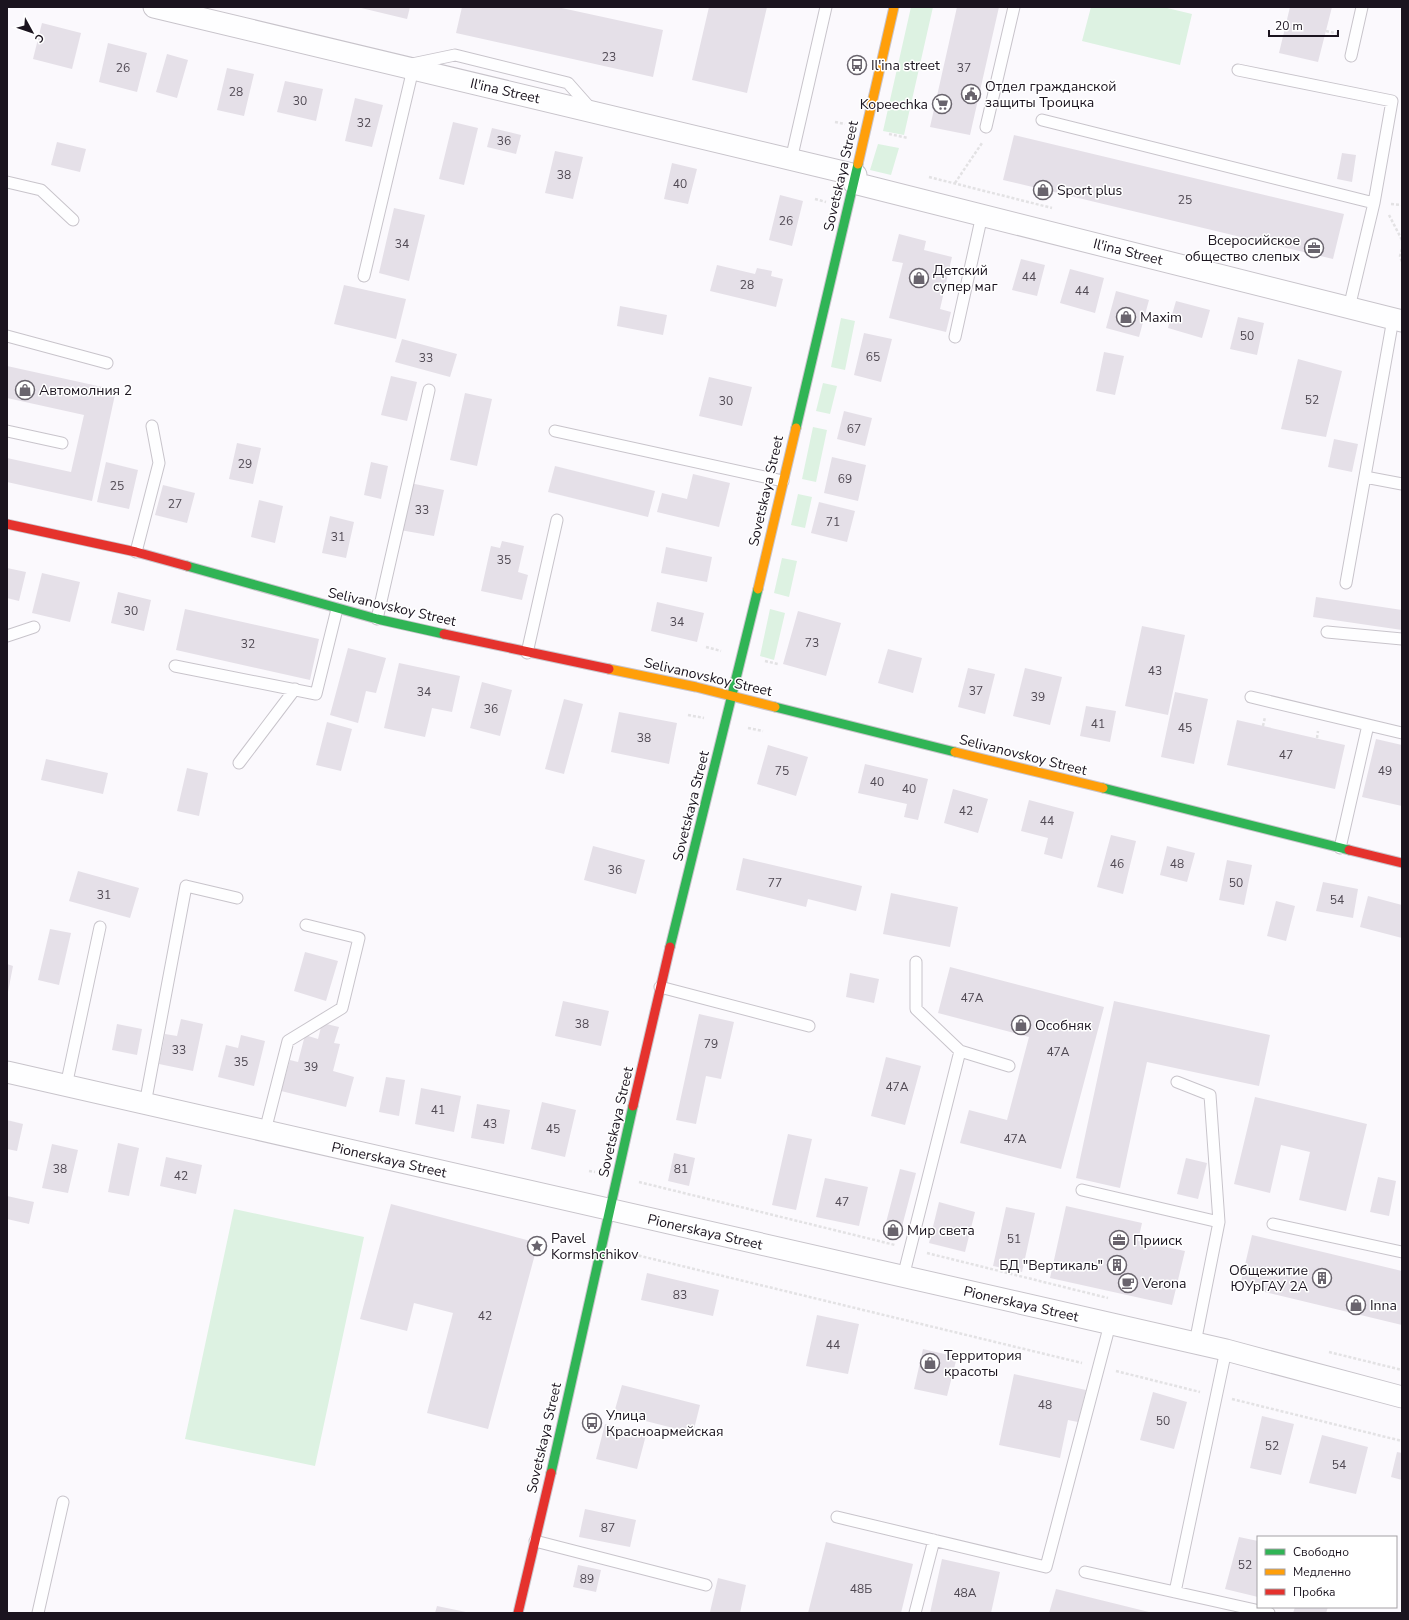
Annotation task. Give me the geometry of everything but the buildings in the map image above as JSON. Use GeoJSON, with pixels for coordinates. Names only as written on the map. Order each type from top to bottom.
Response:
{"type":"FeatureCollection","features":[{"type":"Feature","properties":{"kind":"street","name":"Il'ina Street"},"geometry":{"type":"LineString","coordinates":[[154,7],[790,160],[943,205],[1397,320]]}},
{"type":"Feature","properties":{"kind":"street","name":"Sovetskaya Street"},"geometry":{"type":"LineString","coordinates":[[518,1613],[660,987],[732,696],[855,179],[894,7]]}},
{"type":"Feature","properties":{"kind":"street","name":"Selivanovskoy Street"},"geometry":{"type":"LineString","coordinates":[[7,524],[136,552],[337,609],[527,652],[696,687],[1402,863]]}},
{"type":"Feature","properties":{"kind":"street","name":"Pionerskaya Street"},"geometry":{"type":"LineString","coordinates":[[7,1072],[1226,1350],[1402,1397]]}},
{"type":"Feature","properties":{"kind":"lane"},"geometry":{"type":"LineString","coordinates":[[790,160],[826,7]]}},
{"type":"Feature","properties":{"kind":"lane"},"geometry":{"type":"LineString","coordinates":[[986,127],[1014,7]]}},
{"type":"Feature","properties":{"kind":"lane"},"geometry":{"type":"LineString","coordinates":[[1351,56],[1362,7]]}},
{"type":"Feature","properties":{"kind":"lane"},"geometry":{"type":"LineString","coordinates":[[364,276],[407,68]]}},
{"type":"Feature","properties":{"kind":"lane"},"geometry":{"type":"LineString","coordinates":[[1238,70],[1392,102],[1374,203],[1349,308]]}},
{"type":"Feature","properties":{"kind":"lane"},"geometry":{"type":"LineString","coordinates":[[1042,120],[1374,203]]}},
{"type":"Feature","properties":{"kind":"lane"},"geometry":{"type":"LineString","coordinates":[[7,182],[40,190],[73,220]]}},
{"type":"Feature","properties":{"kind":"lane"},"geometry":{"type":"LineString","coordinates":[[955,337],[982,215]]}},
{"type":"Feature","properties":{"kind":"lane"},"geometry":{"type":"LineString","coordinates":[[1346,583],[1365,477],[1397,320]]}},
{"type":"Feature","properties":{"kind":"lane"},"geometry":{"type":"LineString","coordinates":[[7,336],[107,363]]}},
{"type":"Feature","properties":{"kind":"lane"},"geometry":{"type":"LineString","coordinates":[[376,618],[429,390]]}},
{"type":"Feature","properties":{"kind":"lane"},"geometry":{"type":"LineString","coordinates":[[136,552],[158,463],[152,426]]}},
{"type":"Feature","properties":{"kind":"lane"},"geometry":{"type":"LineString","coordinates":[[7,431],[62,443]]}},
{"type":"Feature","properties":{"kind":"lane"},"geometry":{"type":"LineString","coordinates":[[555,432],[783,481]]}},
{"type":"Feature","properties":{"kind":"lane"},"geometry":{"type":"LineString","coordinates":[[1365,477],[1402,484]]}},
{"type":"Feature","properties":{"kind":"lane"},"geometry":{"type":"LineString","coordinates":[[527,652],[557,520]]}},
{"type":"Feature","properties":{"kind":"lane"},"geometry":{"type":"LineString","coordinates":[[175,666],[316,694],[337,609]]}},
{"type":"Feature","properties":{"kind":"lane"},"geometry":{"type":"LineString","coordinates":[[7,636],[34,627]]}},
{"type":"Feature","properties":{"kind":"lane"},"geometry":{"type":"LineString","coordinates":[[1326,632],[1402,639]]}},
{"type":"Feature","properties":{"kind":"lane"},"geometry":{"type":"LineString","coordinates":[[239,763],[295,689]]}},
{"type":"Feature","properties":{"kind":"lane"},"geometry":{"type":"LineString","coordinates":[[1251,697],[1402,733]]}},
{"type":"Feature","properties":{"kind":"lane"},"geometry":{"type":"LineString","coordinates":[[1340,848],[1368,725]]}},
{"type":"Feature","properties":{"kind":"lane"},"geometry":{"type":"LineString","coordinates":[[145,1104],[186,886],[237,898]]}},
{"type":"Feature","properties":{"kind":"lane"},"geometry":{"type":"LineString","coordinates":[[265,1131],[288,1041],[342,1008],[359,938],[306,925]]}},
{"type":"Feature","properties":{"kind":"lane"},"geometry":{"type":"LineString","coordinates":[[66,1086],[100,927]]}},
{"type":"Feature","properties":{"kind":"lane"},"geometry":{"type":"LineString","coordinates":[[916,962],[916,1009],[960,1051],[1009,1066]]}},
{"type":"Feature","properties":{"kind":"lane"},"geometry":{"type":"LineString","coordinates":[[660,987],[809,1026]]}},
{"type":"Feature","properties":{"kind":"lane"},"geometry":{"type":"LineString","coordinates":[[903,1277],[960,1051]]}},
{"type":"Feature","properties":{"kind":"lane"},"geometry":{"type":"LineString","coordinates":[[1177,1082],[1210,1094],[1219,1222],[1195,1343]]}},
{"type":"Feature","properties":{"kind":"lane"},"geometry":{"type":"LineString","coordinates":[[1082,1190],[1219,1222]]}},
{"type":"Feature","properties":{"kind":"lane"},"geometry":{"type":"LineString","coordinates":[[1273,1224],[1402,1252]]}},
{"type":"Feature","properties":{"kind":"lane"},"geometry":{"type":"LineString","coordinates":[[837,1516],[1046,1567],[1110,1324]]}},
{"type":"Feature","properties":{"kind":"lane"},"geometry":{"type":"LineString","coordinates":[[1175,1592],[1226,1350]]}},
{"type":"Feature","properties":{"kind":"lane"},"geometry":{"type":"LineString","coordinates":[[38,1613],[63,1502]]}},
{"type":"Feature","properties":{"kind":"lane"},"geometry":{"type":"LineString","coordinates":[[915,1613],[934,1540]]}},
{"type":"Feature","properties":{"kind":"lane"},"geometry":{"type":"LineString","coordinates":[[535,1541],[706,1585]]}},
{"type":"Feature","properties":{"kind":"lane"},"geometry":{"type":"LineString","coordinates":[[1085,1572],[1270,1613]]}},
{"type":"Feature","properties":{"kind":"path"},"geometry":{"type":"LineString","coordinates":[[943,205],[955,183],[981,145]]}},
{"type":"Feature","properties":{"kind":"path"},"geometry":{"type":"LineString","coordinates":[[1386,210],[1402,240]]}},
{"type":"Feature","properties":{"kind":"path"},"geometry":{"type":"LineString","coordinates":[[1402,249],[1400,256],[1402,262]]}},
{"type":"Feature","properties":{"kind":"path"},"geometry":{"type":"LineString","coordinates":[[589,1171],[652,1184],[1116,1300]]}},
{"type":"Feature","properties":{"kind":"path"},"geometry":{"type":"LineString","coordinates":[[571,1239],[1402,1441]]}},
{"type":"Feature","properties":{"kind":"path"},"geometry":{"type":"LineString","coordinates":[[1327,1352],[1402,1370]]}},
{"type":"Feature","properties":{"kind":"green space"},"geometry":{"type":"Polygon","coordinates":[[[911,7],[933,7],[904,135],[883,131],[911,7]]]}},
{"type":"Feature","properties":{"kind":"green space"},"geometry":{"type":"Polygon","coordinates":[[[1091,7],[1163,7],[1192,14],[1180,65],[1082,41],[1091,7]]]}},
{"type":"Feature","properties":{"kind":"green space"},"geometry":{"type":"Polygon","coordinates":[[[878,144],[899,148],[891,175],[870,170],[878,144]]]}},
{"type":"Feature","properties":{"kind":"green space"},"geometry":{"type":"Polygon","coordinates":[[[841,318],[855,321],[845,370],[831,367],[841,318]]]}},
{"type":"Feature","properties":{"kind":"green space"},"geometry":{"type":"Polygon","coordinates":[[[823,383],[837,386],[830,414],[816,411],[823,383]]]}},
{"type":"Feature","properties":{"kind":"green space"},"geometry":{"type":"Polygon","coordinates":[[[813,427],[827,430],[816,482],[802,479],[813,427]]]}},
{"type":"Feature","properties":{"kind":"green space"},"geometry":{"type":"Polygon","coordinates":[[[798,494],[812,497],[805,528],[791,525],[798,494]]]}},
{"type":"Feature","properties":{"kind":"green space"},"geometry":{"type":"Polygon","coordinates":[[[782,558],[797,561],[789,597],[774,593],[782,558]]]}},
{"type":"Feature","properties":{"kind":"green space"},"geometry":{"type":"Polygon","coordinates":[[[770,609],[785,613],[774,660],[760,656],[770,609]]]}},
{"type":"Feature","properties":{"kind":"green space"},"geometry":{"type":"Polygon","coordinates":[[[234,1209],[364,1237],[315,1466],[185,1439],[234,1209]]]}},
{"type":"Feature","properties":{"kind":"traffic: fast"},"geometry":{"type":"LineString","coordinates":[[796,428],[858,164]]}},
{"type":"Feature","properties":{"kind":"traffic: fast"},"geometry":{"type":"LineString","coordinates":[[187,566],[377,619],[444,634]]}},
{"type":"Feature","properties":{"kind":"traffic: fast"},"geometry":{"type":"LineString","coordinates":[[670,947],[758,589]]}},
{"type":"Feature","properties":{"kind":"traffic: fast"},"geometry":{"type":"LineString","coordinates":[[775,707],[955,752]]}},
{"type":"Feature","properties":{"kind":"traffic: fast"},"geometry":{"type":"LineString","coordinates":[[1103,788],[1349,850]]}},
{"type":"Feature","properties":{"kind":"traffic: fast"},"geometry":{"type":"LineString","coordinates":[[551,1473],[633,1106]]}},
{"type":"Feature","properties":{"kind":"traffic: slow"},"geometry":{"type":"LineString","coordinates":[[858,164],[894,7]]}},
{"type":"Feature","properties":{"kind":"traffic: slow"},"geometry":{"type":"LineString","coordinates":[[758,589],[796,428]]}},
{"type":"Feature","properties":{"kind":"traffic: slow"},"geometry":{"type":"LineString","coordinates":[[609,669],[696,687],[775,707]]}},
{"type":"Feature","properties":{"kind":"traffic: slow"},"geometry":{"type":"LineString","coordinates":[[955,752],[1103,788]]}},
{"type":"Feature","properties":{"kind":"traffic: jam"},"geometry":{"type":"LineString","coordinates":[[7,524],[136,552],[187,566]]}},
{"type":"Feature","properties":{"kind":"traffic: jam"},"geometry":{"type":"LineString","coordinates":[[444,634],[609,669]]}},
{"type":"Feature","properties":{"kind":"traffic: jam"},"geometry":{"type":"LineString","coordinates":[[1349,850],[1402,863]]}},
{"type":"Feature","properties":{"kind":"traffic: jam"},"geometry":{"type":"LineString","coordinates":[[633,1106],[670,947]]}},
{"type":"Feature","properties":{"kind":"traffic: jam"},"geometry":{"type":"LineString","coordinates":[[518,1613],[551,1473]]}},
{"type":"Feature","properties":{"kind":"place","name":"Il'ina street"},"geometry":{"type":"Point","coordinates":[857,65]}},
{"type":"Feature","properties":{"kind":"place","name":"Отдел гражданской защиты Троицка"},"geometry":{"type":"Point","coordinates":[971,94]}},
{"type":"Feature","properties":{"kind":"place","name":"Kopeechka"},"geometry":{"type":"Point","coordinates":[942,104]}},
{"type":"Feature","properties":{"kind":"place","name":"Sport plus"},"geometry":{"type":"Point","coordinates":[1043,190]}},
{"type":"Feature","properties":{"kind":"place","name":"Всеросийское общество слепых"},"geometry":{"type":"Point","coordinates":[1314,248]}},
{"type":"Feature","properties":{"kind":"place","name":"Детский супер маг"},"geometry":{"type":"Point","coordinates":[919,278]}},
{"type":"Feature","properties":{"kind":"place","name":"Maxim"},"geometry":{"type":"Point","coordinates":[1126,317]}},
{"type":"Feature","properties":{"kind":"place","name":"Автомолния 2"},"geometry":{"type":"Point","coordinates":[25,390]}},
{"type":"Feature","properties":{"kind":"place","name":"Особняк"},"geometry":{"type":"Point","coordinates":[1021,1025]}},
{"type":"Feature","properties":{"kind":"place","name":"Мир света"},"geometry":{"type":"Point","coordinates":[893,1230]}},
{"type":"Feature","properties":{"kind":"place","name":"Прииск"},"geometry":{"type":"Point","coordinates":[1119,1240]}},
{"type":"Feature","properties":{"kind":"place","name":"Pavel Kormshchikov"},"geometry":{"type":"Point","coordinates":[537,1246]}},
{"type":"Feature","properties":{"kind":"place","name":"БД \"Вертикаль\""},"geometry":{"type":"Point","coordinates":[1117,1265]}},
{"type":"Feature","properties":{"kind":"place","name":"Общежитие ЮУрГАУ 2А"},"geometry":{"type":"Point","coordinates":[1322,1278]}},
{"type":"Feature","properties":{"kind":"place","name":"Verona"},"geometry":{"type":"Point","coordinates":[1128,1283]}},
{"type":"Feature","properties":{"kind":"place","name":"Inna"},"geometry":{"type":"Point","coordinates":[1356,1305]}},
{"type":"Feature","properties":{"kind":"place","name":"Территория красоты"},"geometry":{"type":"Point","coordinates":[930,1363]}},
{"type":"Feature","properties":{"kind":"place","name":"Улица Красноармейская"},"geometry":{"type":"Point","coordinates":[592,1423]}}]}
